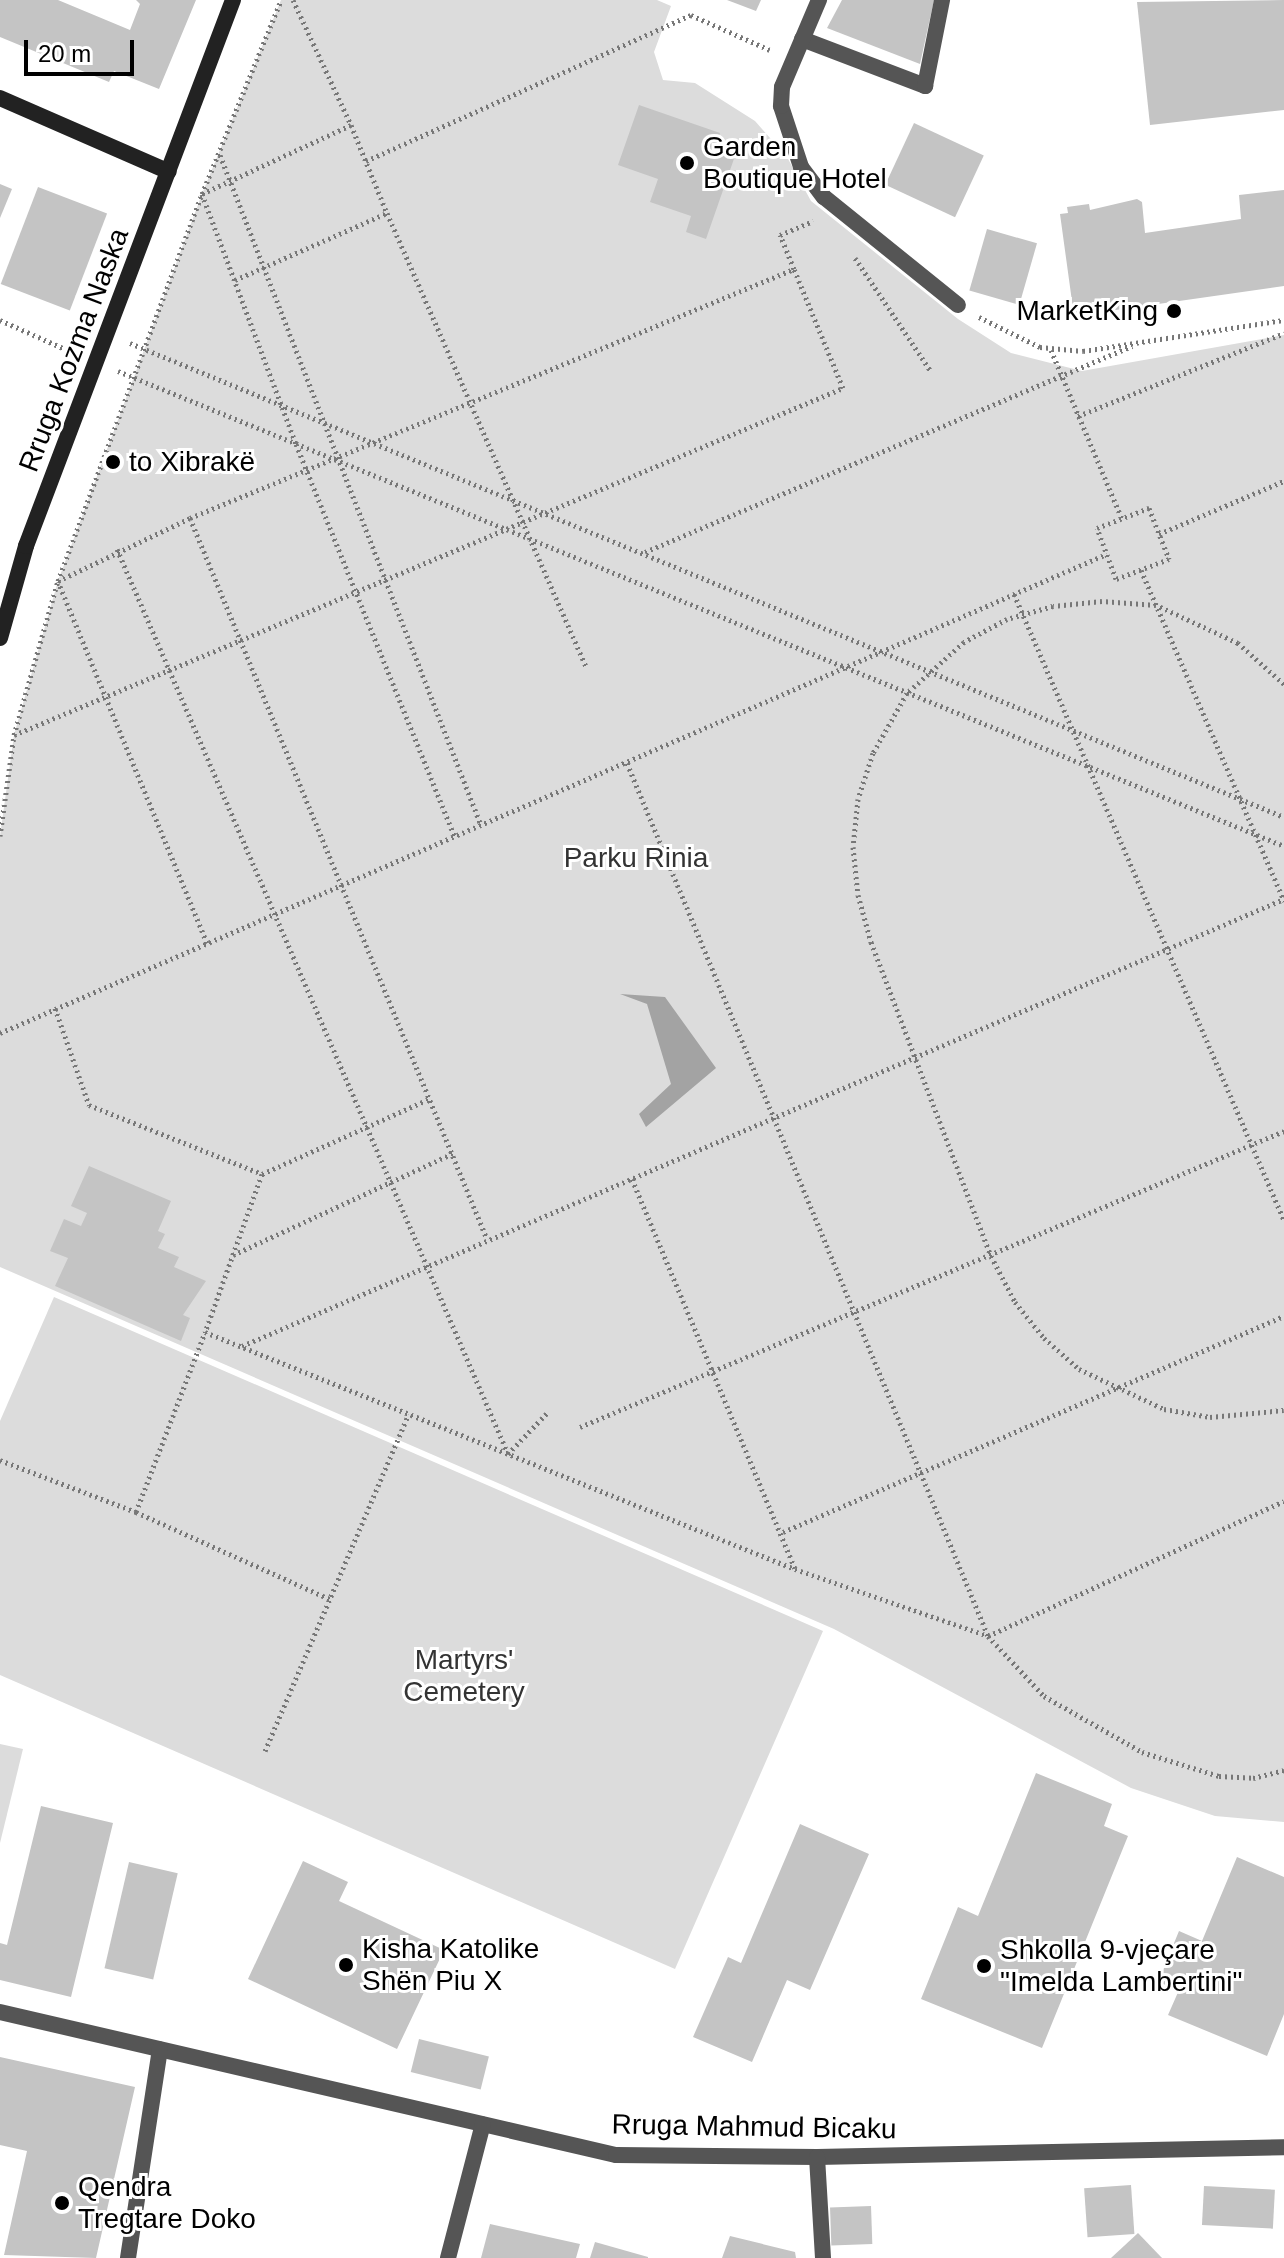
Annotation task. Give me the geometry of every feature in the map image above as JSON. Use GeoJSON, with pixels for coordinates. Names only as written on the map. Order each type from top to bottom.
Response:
{"type":"FeatureCollection","features":[{"type":"Feature","properties":{"kind":"main road","name":"Rruga Kozma Naska"},"geometry":{"type":"LineString","coordinates":[[0,638],[26,546],[110,335],[233,0]]}},
{"type":"Feature","properties":{"kind":"main road"},"geometry":{"type":"LineString","coordinates":[[0,98],[169,172]]}},
{"type":"Feature","properties":{"kind":"street"},"geometry":{"type":"LineString","coordinates":[[819,0],[792,60],[781,106],[801,167],[838,211],[958,305]]}},
{"type":"Feature","properties":{"kind":"street"},"geometry":{"type":"LineString","coordinates":[[802,39],[925,86],[942,0]]}},
{"type":"Feature","properties":{"kind":"street","name":"Rruga Mahmud Bicaku"},"geometry":{"type":"LineString","coordinates":[[0,2012],[616,2155],[817,2157],[1284,2147]]}},
{"type":"Feature","properties":{"kind":"street"},"geometry":{"type":"LineString","coordinates":[[128,2258],[160,2049]]}},
{"type":"Feature","properties":{"kind":"street"},"geometry":{"type":"LineString","coordinates":[[448,2258],[483,2124]]}},
{"type":"Feature","properties":{"kind":"street"},"geometry":{"type":"LineString","coordinates":[[817,2157],[823,2258]]}},
{"type":"Feature","properties":{"kind":"path"},"geometry":{"type":"LineString","coordinates":[[0,836],[14,735],[58,581],[147,350],[202,194],[281,0]]}},
{"type":"Feature","properties":{"kind":"path"},"geometry":{"type":"LineString","coordinates":[[293,0],[351,125],[586,667]]}},
{"type":"Feature","properties":{"kind":"path"},"geometry":{"type":"LineString","coordinates":[[366,161],[691,15],[792,60]]}},
{"type":"Feature","properties":{"kind":"path"},"geometry":{"type":"LineString","coordinates":[[202,194],[351,125]]}},
{"type":"Feature","properties":{"kind":"path"},"geometry":{"type":"LineString","coordinates":[[220,154],[481,825]]}},
{"type":"Feature","properties":{"kind":"path"},"geometry":{"type":"LineString","coordinates":[[202,194],[296,444],[455,837]]}},
{"type":"Feature","properties":{"kind":"path"},"geometry":{"type":"LineString","coordinates":[[14,735],[843,388],[780,235],[838,211],[855,260],[930,370]]}},
{"type":"Feature","properties":{"kind":"path"},"geometry":{"type":"LineString","coordinates":[[235,280],[387,213]]}},
{"type":"Feature","properties":{"kind":"path"},"geometry":{"type":"LineString","coordinates":[[58,581],[117,549],[190,518],[794,269]]}},
{"type":"Feature","properties":{"kind":"path"},"geometry":{"type":"LineString","coordinates":[[958,305],[1017,338],[1051,349],[1132,346],[1284,320]]}},
{"type":"Feature","properties":{"kind":"path"},"geometry":{"type":"LineString","coordinates":[[0,320],[98,364],[336,458],[504,530],[1284,846]]}},
{"type":"Feature","properties":{"kind":"path"},"geometry":{"type":"LineString","coordinates":[[1078,416],[1284,333]]}},
{"type":"Feature","properties":{"kind":"path"},"geometry":{"type":"LineString","coordinates":[[110,335],[1072,727],[1284,817]]}},
{"type":"Feature","properties":{"kind":"path"},"geometry":{"type":"LineString","coordinates":[[644,553],[1003,404],[1132,346]]}},
{"type":"Feature","properties":{"kind":"path"},"geometry":{"type":"LineString","coordinates":[[1051,349],[1122,519]]}},
{"type":"Feature","properties":{"kind":"path"},"geometry":{"type":"LineString","coordinates":[[1159,534],[1284,481]]}},
{"type":"Feature","properties":{"kind":"path"},"geometry":{"type":"LineString","coordinates":[[1149,508],[1159,534],[1169,559],[1116,579],[1097,528],[1149,508]]}},
{"type":"Feature","properties":{"kind":"path"},"geometry":{"type":"LineString","coordinates":[[190,518],[487,1239]]}},
{"type":"Feature","properties":{"kind":"path"},"geometry":{"type":"LineString","coordinates":[[117,549],[278,913],[508,1454]]}},
{"type":"Feature","properties":{"kind":"path"},"geometry":{"type":"LineString","coordinates":[[0,1033],[1107,554]]}},
{"type":"Feature","properties":{"kind":"path"},"geometry":{"type":"LineString","coordinates":[[241,1346],[1284,900],[1141,570]]}},
{"type":"Feature","properties":{"kind":"path"},"geometry":{"type":"LineString","coordinates":[[58,581],[103,698],[207,943]]}},
{"type":"Feature","properties":{"kind":"path"},"geometry":{"type":"LineString","coordinates":[[1014,594],[1092,768],[1284,1220]]}},
{"type":"Feature","properties":{"kind":"path"},"geometry":{"type":"LineString","coordinates":[[1284,684],[1238,643],[1156,605],[1102,601],[1023,615],[964,642],[929,669],[907,693],[873,753],[858,799],[853,847],[858,895],[871,942],[991,1256],[1015,1302],[1044,1338],[1079,1369],[1164,1409],[1210,1417],[1284,1410]]}},
{"type":"Feature","properties":{"kind":"path"},"geometry":{"type":"LineString","coordinates":[[627,763],[988,1636],[1044,1696],[1142,1752],[1219,1776],[1253,1778],[1284,1770]]}},
{"type":"Feature","properties":{"kind":"path"},"geometry":{"type":"LineString","coordinates":[[55,1008],[89,1105],[262,1174],[431,1098]]}},
{"type":"Feature","properties":{"kind":"path"},"geometry":{"type":"LineString","coordinates":[[580,1427],[855,1315],[1284,1131]]}},
{"type":"Feature","properties":{"kind":"path"},"geometry":{"type":"LineString","coordinates":[[232,1256],[454,1153]]}},
{"type":"Feature","properties":{"kind":"path"},"geometry":{"type":"LineString","coordinates":[[136,1512],[262,1174]]}},
{"type":"Feature","properties":{"kind":"path"},"geometry":{"type":"LineString","coordinates":[[632,1178],[783,1532],[795,1569]]}},
{"type":"Feature","properties":{"kind":"path"},"geometry":{"type":"LineString","coordinates":[[783,1532],[1284,1316]]}},
{"type":"Feature","properties":{"kind":"path"},"geometry":{"type":"LineString","coordinates":[[205,1332],[795,1569],[988,1636],[1284,1501]]}},
{"type":"Feature","properties":{"kind":"path"},"geometry":{"type":"LineString","coordinates":[[508,1454],[548,1412]]}},
{"type":"Feature","properties":{"kind":"path"},"geometry":{"type":"LineString","coordinates":[[265,1751],[409,1414]]}},
{"type":"Feature","properties":{"kind":"path"},"geometry":{"type":"LineString","coordinates":[[0,1460],[136,1512],[330,1599]]}},
{"type":"Feature","properties":{"kind":"green space","name":"Parku Rinia"},"geometry":{"type":"Polygon","coordinates":[[[281,0],[657,0],[671,6],[654,52],[663,80],[695,83],[755,121],[787,157],[811,201],[958,319],[1011,353],[1082,371],[1284,335],[1284,1822],[1215,1816],[1131,1788],[834,1629],[0,1267],[0,836],[14,735],[58,581],[202,194],[281,0]]]}},
{"type":"Feature","properties":{"kind":"green space","name":"Martyrs' Cemetery"},"geometry":{"type":"Polygon","coordinates":[[[54,1297],[823,1631],[675,1969],[0,1675],[0,1421],[54,1297]]]}},
{"type":"Feature","properties":{"kind":"green space"},"geometry":{"type":"Polygon","coordinates":[[[0,1744],[23,1749],[0,1843],[0,1744]]]}},
{"type":"Feature","properties":{"kind":"shaded area"},"geometry":{"type":"Polygon","coordinates":[[[620,994],[665,997],[716,1068],[646,1127],[639,1114],[671,1084],[647,1004],[620,994]]]}},
{"type":"Feature","properties":{"kind":"building"},"geometry":{"type":"Polygon","coordinates":[[[0,0],[58,0],[130,30],[140,4],[136,0],[196,0],[159,89],[114,71],[109,82],[0,37],[0,0]]]}},
{"type":"Feature","properties":{"kind":"building"},"geometry":{"type":"Polygon","coordinates":[[[727,0],[761,0],[756,11],[727,0]]]}},
{"type":"Feature","properties":{"kind":"building"},"geometry":{"type":"Polygon","coordinates":[[[842,0],[934,0],[920,64],[827,28],[842,0]]]}},
{"type":"Feature","properties":{"kind":"building"},"geometry":{"type":"Polygon","coordinates":[[[1284,0],[1284,110],[1150,125],[1137,2],[1284,0]]]}},
{"type":"Feature","properties":{"kind":"building"},"geometry":{"type":"Polygon","coordinates":[[[639,105],[720,133],[716,146],[736,153],[706,239],[686,232],[691,216],[650,202],[658,179],[618,165],[639,105]]]}},
{"type":"Feature","properties":{"kind":"building"},"geometry":{"type":"Polygon","coordinates":[[[914,123],[984,156],[955,217],[885,185],[914,123]]]}},
{"type":"Feature","properties":{"kind":"building"},"geometry":{"type":"Polygon","coordinates":[[[0,184],[12,189],[0,218],[0,184]]]}},
{"type":"Feature","properties":{"kind":"building"},"geometry":{"type":"Polygon","coordinates":[[[38,187],[107,214],[70,311],[1,284],[38,187]]]}},
{"type":"Feature","properties":{"kind":"building"},"geometry":{"type":"Polygon","coordinates":[[[1284,190],[1284,286],[1074,316],[1060,214],[1068,213],[1067,207],[1089,204],[1090,210],[1137,199],[1142,202],[1145,233],[1241,219],[1239,195],[1284,190]]]}},
{"type":"Feature","properties":{"kind":"building"},"geometry":{"type":"Polygon","coordinates":[[[987,229],[1037,243],[1019,305],[969,291],[987,229]]]}},
{"type":"Feature","properties":{"kind":"building"},"geometry":{"type":"Polygon","coordinates":[[[89,1166],[171,1201],[158,1231],[165,1234],[158,1248],[179,1257],[174,1267],[206,1281],[183,1315],[190,1318],[181,1341],[55,1286],[68,1258],[50,1251],[64,1219],[81,1226],[87,1213],[71,1206],[89,1166]]]}},
{"type":"Feature","properties":{"kind":"building"},"geometry":{"type":"Polygon","coordinates":[[[1036,1773],[1112,1804],[1104,1826],[1128,1836],[1042,2048],[921,1999],[958,1907],[978,1916],[1036,1773]]]}},
{"type":"Feature","properties":{"kind":"building"},"geometry":{"type":"Polygon","coordinates":[[[41,1806],[113,1823],[71,1997],[0,1980],[0,1943],[7,1945],[41,1806]]]}},
{"type":"Feature","properties":{"kind":"building"},"geometry":{"type":"Polygon","coordinates":[[[800,1824],[869,1854],[810,1990],[787,1980],[752,2062],[693,2037],[728,1957],[741,1963],[800,1824]]]}},
{"type":"Feature","properties":{"kind":"building"},"geometry":{"type":"Polygon","coordinates":[[[1237,1857],[1284,1877],[1284,2014],[1267,2056],[1168,2015],[1179,1990],[1158,1982],[1179,1931],[1202,1941],[1237,1857]]]}},
{"type":"Feature","properties":{"kind":"building","name":"Kisha Katolike Shën Piu X"},"geometry":{"type":"Polygon","coordinates":[[[303,1861],[348,1882],[339,1901],[444,1950],[397,2049],[248,1979],[303,1861]]]}},
{"type":"Feature","properties":{"kind":"building"},"geometry":{"type":"Polygon","coordinates":[[[129,1862],[178,1873],[153,1979],[104,1968],[129,1862]]]}},
{"type":"Feature","properties":{"kind":"building"},"geometry":{"type":"Polygon","coordinates":[[[419,2039],[489,2056],[481,2089],[411,2072],[419,2039]]]}},
{"type":"Feature","properties":{"kind":"building","name":"Qendra Tregtare Doko"},"geometry":{"type":"Polygon","coordinates":[[[0,2057],[135,2087],[96,2258],[4,2255],[27,2151],[0,2145],[0,2057]]]}},
{"type":"Feature","properties":{"kind":"building"},"geometry":{"type":"Polygon","coordinates":[[[1131,2185],[1134,2234],[1088,2237],[1084,2188],[1131,2185]]]}},
{"type":"Feature","properties":{"kind":"building"},"geometry":{"type":"Polygon","coordinates":[[[1204,2186],[1275,2190],[1273,2229],[1202,2225],[1204,2186]]]}},
{"type":"Feature","properties":{"kind":"building"},"geometry":{"type":"Polygon","coordinates":[[[871,2206],[872,2244],[831,2245],[830,2207],[871,2206]]]}},
{"type":"Feature","properties":{"kind":"building"},"geometry":{"type":"Polygon","coordinates":[[[490,2224],[580,2244],[576,2258],[481,2258],[490,2224]]]}},
{"type":"Feature","properties":{"kind":"building"},"geometry":{"type":"Polygon","coordinates":[[[1138,2233],[1162,2258],[1111,2258],[1138,2233]]]}},
{"type":"Feature","properties":{"kind":"building"},"geometry":{"type":"Polygon","coordinates":[[[730,2236],[795,2252],[796,2258],[722,2258],[730,2236]]]}},
{"type":"Feature","properties":{"kind":"building"},"geometry":{"type":"Polygon","coordinates":[[[595,2242],[648,2257],[648,2258],[590,2258],[595,2242]]]}},
{"type":"Feature","properties":{"kind":"place","name":"Garden Boutique Hotel"},"geometry":{"type":"Point","coordinates":[687,163]}},
{"type":"Feature","properties":{"kind":"place","name":"MarketKing"},"geometry":{"type":"Point","coordinates":[1174,311]}},
{"type":"Feature","properties":{"kind":"place","name":"to Xibrakë"},"geometry":{"type":"Point","coordinates":[113,462]}},
{"type":"Feature","properties":{"kind":"place","name":"Kisha Katolike Shën Piu X"},"geometry":{"type":"Point","coordinates":[346,1965]}},
{"type":"Feature","properties":{"kind":"place","name":"Shkolla 9-vjeçare \"Imelda Lambertini\""},"geometry":{"type":"Point","coordinates":[984,1966]}},
{"type":"Feature","properties":{"kind":"place","name":"Qendra Tregtare Doko"},"geometry":{"type":"Point","coordinates":[62,2203]}}]}
